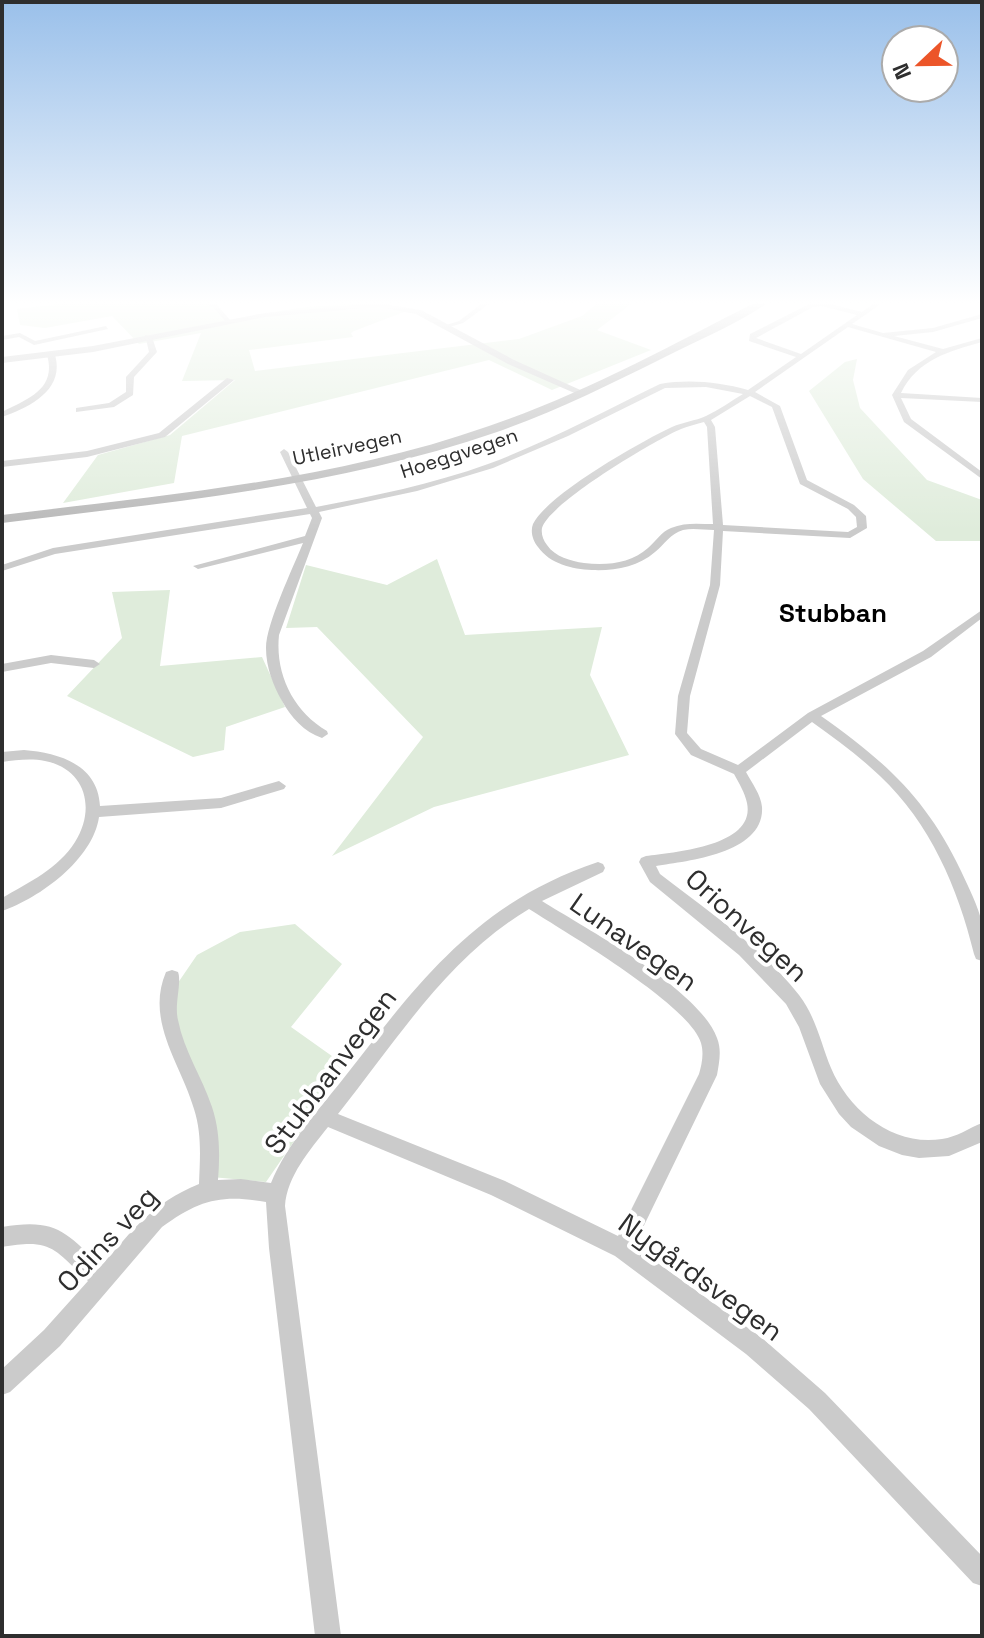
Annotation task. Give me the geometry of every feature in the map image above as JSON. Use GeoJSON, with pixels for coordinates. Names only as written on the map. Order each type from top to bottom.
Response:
{"type":"FeatureCollection","features":[{"type":"Feature","properties":{"kind":"main road","name":"Utleirvegen"},"geometry":{"type":"LineString","coordinates":[[2,519],[296,479],[443,445],[511,422],[613,377]]}},
{"type":"Feature","properties":{"kind":"street"},"geometry":{"type":"LineString","coordinates":[[2,415],[45,390],[53,377]]}},
{"type":"Feature","properties":{"kind":"street"},"geometry":{"type":"LineString","coordinates":[[79,410],[111,405],[130,393],[130,377]]}},
{"type":"Feature","properties":{"kind":"street"},"geometry":{"type":"LineString","coordinates":[[546,377],[582,393]]}},
{"type":"Feature","properties":{"kind":"street"},"geometry":{"type":"LineString","coordinates":[[718,528],[679,528],[659,539],[647,554],[633,561],[604,567],[564,561],[551,555],[537,538],[537,527],[551,509],[629,454],[680,426],[707,419],[770,377]]}},
{"type":"Feature","properties":{"kind":"street"},"geometry":{"type":"LineString","coordinates":[[903,377],[896,395],[907,420],[982,476]]}},
{"type":"Feature","properties":{"kind":"street"},"geometry":{"type":"LineString","coordinates":[[2,464],[87,454],[162,435],[230,380]]}},
{"type":"Feature","properties":{"kind":"street","name":"Hoeggvegen"},"geometry":{"type":"LineString","coordinates":[[2,568],[37,555],[79,546],[388,495],[482,469],[663,386],[702,383],[771,402],[779,410],[803,482],[851,507],[861,516],[863,525],[855,534],[843,536],[718,528]]}},
{"type":"Feature","properties":{"kind":"street"},"geometry":{"type":"LineString","coordinates":[[896,395],[982,400]]}},
{"type":"Feature","properties":{"kind":"street"},"geometry":{"type":"LineString","coordinates":[[707,419],[711,427],[718,528],[715,585],[684,691],[681,734],[696,752],[739,771],[812,716],[927,654],[982,613]]}},
{"type":"Feature","properties":{"kind":"street"},"geometry":{"type":"LineString","coordinates":[[284,452],[317,518],[273,635],[270,655],[272,667],[298,715],[304,723],[322,734]]}},
{"type":"Feature","properties":{"kind":"street"},"geometry":{"type":"LineString","coordinates":[[198,566],[309,538]]}},
{"type":"Feature","properties":{"kind":"street"},"geometry":{"type":"LineString","coordinates":[[2,668],[51,659],[94,664]]}},
{"type":"Feature","properties":{"kind":"street"},"geometry":{"type":"LineString","coordinates":[[812,716],[892,779],[926,820],[953,868],[982,954]]}},
{"type":"Feature","properties":{"kind":"street"},"geometry":{"type":"LineString","coordinates":[[2,757],[42,755],[70,765],[85,777],[92,789],[95,812],[80,846],[63,866],[2,905]]}},
{"type":"Feature","properties":{"kind":"street","name":"Orionvegen"},"geometry":{"type":"LineString","coordinates":[[739,771],[755,806],[752,824],[743,836],[727,846],[646,862],[655,878],[750,955],[795,1003],[809,1029],[826,1078],[842,1104],[864,1127],[907,1148],[939,1150],[982,1132]]}},
{"type":"Feature","properties":{"kind":"street"},"geometry":{"type":"LineString","coordinates":[[95,812],[221,803],[279,786]]}},
{"type":"Feature","properties":{"kind":"street","name":"Stubbanvegen"},"geometry":{"type":"LineString","coordinates":[[328,1636],[281,1263],[276,1194],[301,1148],[324,1117],[411,1006],[446,968],[482,932],[528,900],[598,868]]}},
{"type":"Feature","properties":{"kind":"street","name":"Lunavegen"},"geometry":{"type":"LineString","coordinates":[[528,900],[676,1000],[707,1034],[712,1057],[708,1075],[622,1249]]}},
{"type":"Feature","properties":{"kind":"street"},"geometry":{"type":"LineString","coordinates":[[172,977],[165,996],[167,1022],[208,1123],[208,1188]]}},
{"type":"Feature","properties":{"kind":"street","name":"Nygårdsvegen"},"geometry":{"type":"LineString","coordinates":[[324,1117],[498,1188],[622,1249],[754,1346],[817,1401],[982,1574]]}},
{"type":"Feature","properties":{"kind":"street","name":"Odins veg"},"geometry":{"type":"LineString","coordinates":[[2,1384],[52,1338],[155,1220],[182,1200],[208,1188],[234,1186],[276,1194]]}},
{"type":"Feature","properties":{"kind":"street"},"geometry":{"type":"LineString","coordinates":[[2,1237],[32,1232],[53,1235],[102,1281]]}},
{"type":"Feature","properties":{"kind":"green space"},"geometry":{"type":"Polygon","coordinates":[[[183,377],[419,377],[182,436],[174,483],[63,503],[98,455],[170,435],[235,380],[182,381],[183,377]]]}},
{"type":"Feature","properties":{"kind":"green space"},"geometry":{"type":"Polygon","coordinates":[[[526,377],[583,377],[552,390],[526,377]]]}},
{"type":"Feature","properties":{"kind":"green space"},"geometry":{"type":"Polygon","coordinates":[[[826,377],[853,377],[860,408],[927,480],[982,500],[982,541],[936,541],[863,479],[809,391],[826,377]]]}},
{"type":"Feature","properties":{"kind":"green space"},"geometry":{"type":"Polygon","coordinates":[[[437,559],[465,635],[602,627],[590,675],[629,755],[434,807],[332,856],[423,737],[317,627],[286,628],[306,565],[387,585],[437,559]]]}},
{"type":"Feature","properties":{"kind":"green space"},"geometry":{"type":"Polygon","coordinates":[[[170,590],[160,666],[262,657],[285,707],[226,727],[224,750],[193,757],[67,696],[122,638],[112,592],[170,590]]]}},
{"type":"Feature","properties":{"kind":"green space"},"geometry":{"type":"Polygon","coordinates":[[[295,924],[342,964],[291,1027],[346,1066],[266,1182],[211,1177],[209,1117],[171,1028],[171,993],[197,955],[240,932],[295,924]]]}},
{"type":"Feature","properties":{"kind":"district","name":"Stubban"},"geometry":{"type":"Point","coordinates":[833,613]}}]}
